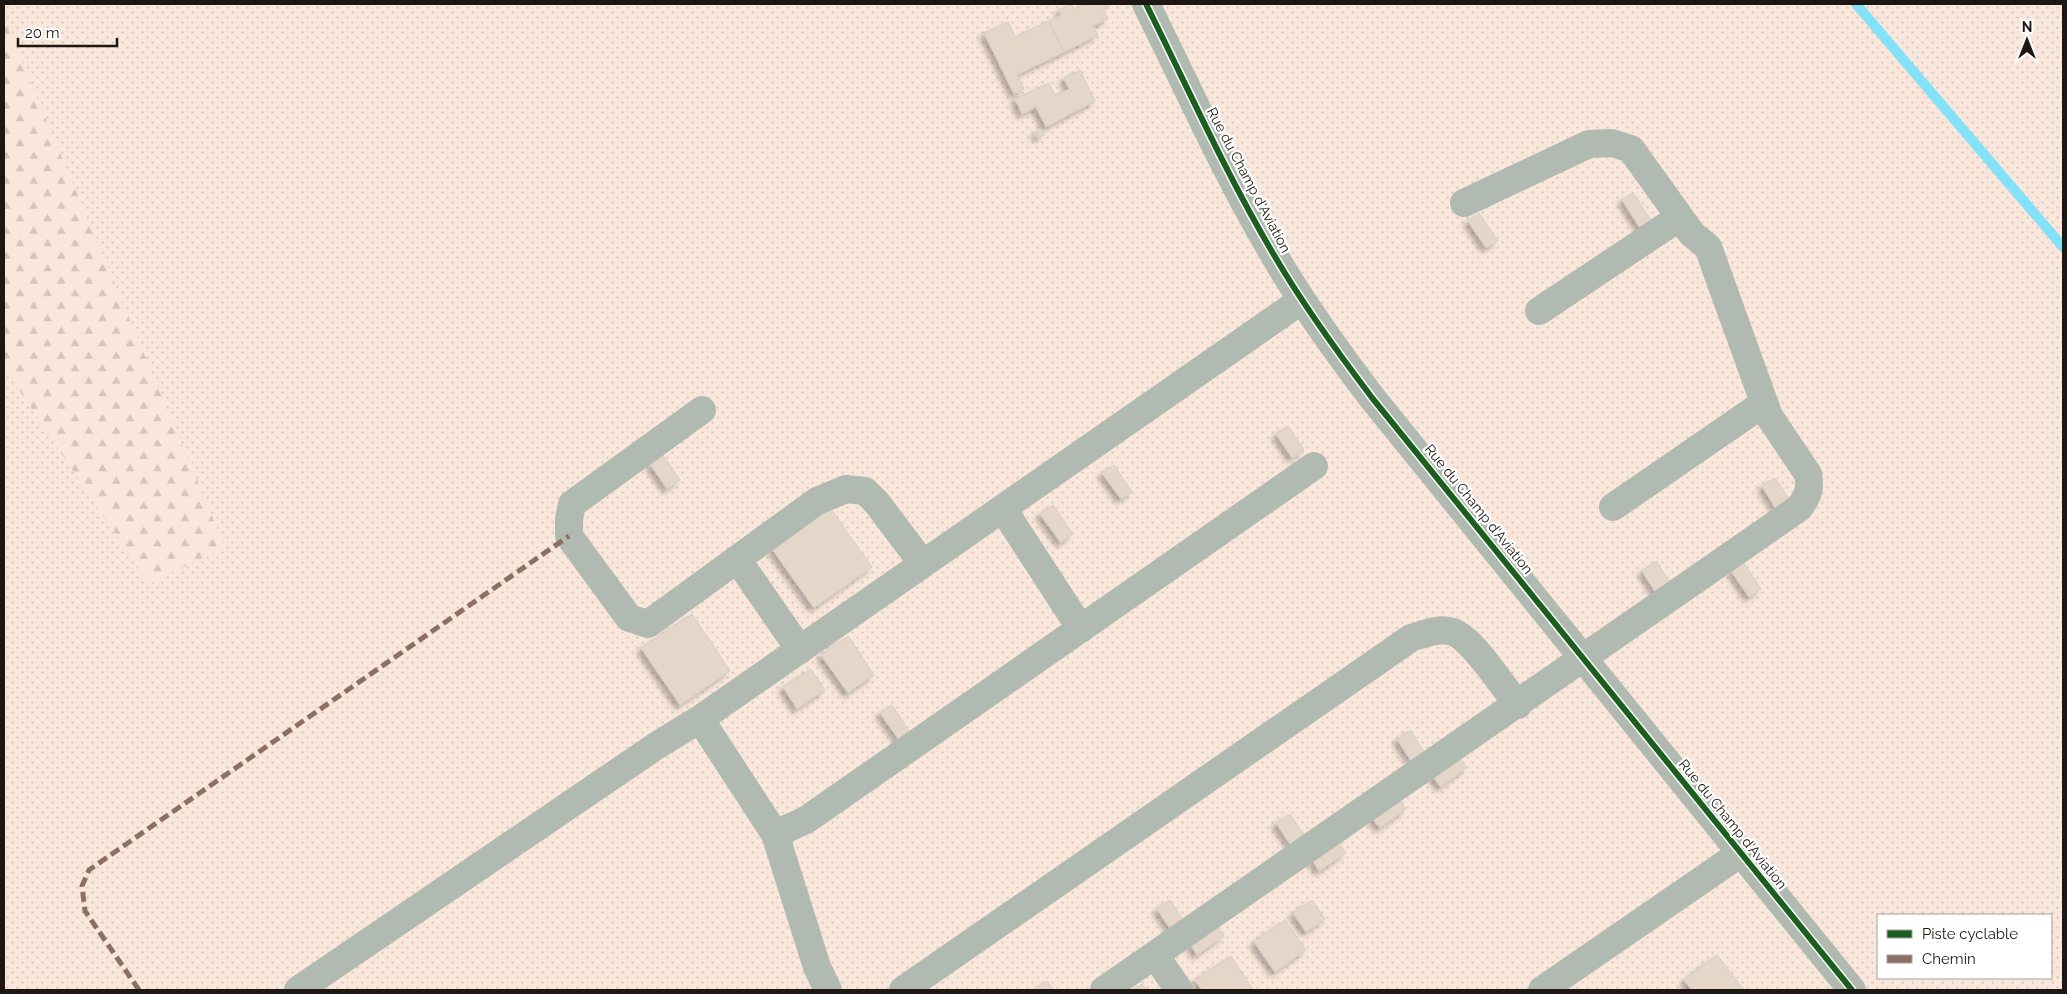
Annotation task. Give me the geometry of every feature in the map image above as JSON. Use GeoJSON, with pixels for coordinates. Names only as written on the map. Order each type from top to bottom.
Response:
{"type":"FeatureCollection","features":[{"type":"Feature","properties":{"kind":"street","name":"Rue du Champ d'Aviation"},"geometry":{"type":"LineString","coordinates":[[1146,4],[1236,186],[1273,255],[1302,300],[1362,384],[1852,990]]}},
{"type":"Feature","properties":{"kind":"street"},"geometry":{"type":"LineString","coordinates":[[1104,990],[1798,508],[1808,496],[1810,485],[1808,474],[1769,416],[1708,246],[1692,234],[1631,149],[1612,142],[1589,144],[1464,203]]}},
{"type":"Feature","properties":{"kind":"street"},"geometry":{"type":"LineString","coordinates":[[1538,311],[1680,217]]}},
{"type":"Feature","properties":{"kind":"street"},"geometry":{"type":"LineString","coordinates":[[298,990],[656,746],[700,719],[1302,300]]}},
{"type":"Feature","properties":{"kind":"street"},"geometry":{"type":"LineString","coordinates":[[1613,507],[1764,403]]}},
{"type":"Feature","properties":{"kind":"street"},"geometry":{"type":"LineString","coordinates":[[702,410],[572,504],[568,519],[569,536],[629,618],[648,624],[817,501],[846,489],[865,491],[877,503],[923,564]]}},
{"type":"Feature","properties":{"kind":"street"},"geometry":{"type":"LineString","coordinates":[[775,834],[806,820],[1314,466]]}},
{"type":"Feature","properties":{"kind":"street"},"geometry":{"type":"LineString","coordinates":[[1003,509],[1081,629]]}},
{"type":"Feature","properties":{"kind":"street"},"geometry":{"type":"LineString","coordinates":[[737,559],[800,650]]}},
{"type":"Feature","properties":{"kind":"street"},"geometry":{"type":"LineString","coordinates":[[903,990],[1411,638],[1432,631],[1451,631],[1465,638],[1523,700]]}},
{"type":"Feature","properties":{"kind":"street"},"geometry":{"type":"LineString","coordinates":[[700,719],[775,834],[818,968],[828,990]]}},
{"type":"Feature","properties":{"kind":"street"},"geometry":{"type":"LineString","coordinates":[[1542,990],[1741,853]]}},
{"type":"Feature","properties":{"kind":"street"},"geometry":{"type":"LineString","coordinates":[[1155,955],[1179,990]]}},
{"type":"Feature","properties":{"kind":"green space"},"geometry":{"type":"Polygon","coordinates":[[[4,4],[2063,4],[2063,990],[4,990],[4,4]]]}},
{"type":"Feature","properties":{"kind":"green space"},"geometry":{"type":"Polygon","coordinates":[[[4,19],[225,547],[149,584],[4,368],[4,19]]]}},
{"type":"Feature","properties":{"kind":"building"},"geometry":{"type":"Polygon","coordinates":[[[1071,4],[1074,9],[1085,4],[1108,4],[1109,7],[1103,10],[1108,19],[1093,26],[1098,35],[1064,52],[1049,21],[1061,15],[1059,10],[1071,4]]]}},
{"type":"Feature","properties":{"kind":"building"},"geometry":{"type":"Polygon","coordinates":[[[1049,21],[1064,52],[1017,75],[1024,89],[1014,94],[984,33],[1008,22],[1015,37],[1049,21]]]}},
{"type":"Feature","properties":{"kind":"building"},"geometry":{"type":"Polygon","coordinates":[[[1080,70],[1095,101],[1046,127],[1036,107],[1022,114],[1015,99],[1049,83],[1055,95],[1069,89],[1064,78],[1080,70]]]}},
{"type":"Feature","properties":{"kind":"building"},"geometry":{"type":"Polygon","coordinates":[[[1041,129],[1044,135],[1038,138],[1035,132],[1041,129]]]}},
{"type":"Feature","properties":{"kind":"building"},"geometry":{"type":"Polygon","coordinates":[[[1633,193],[1651,220],[1640,228],[1622,200],[1633,193]]]}},
{"type":"Feature","properties":{"kind":"building"},"geometry":{"type":"Polygon","coordinates":[[[1479,213],[1498,241],[1486,248],[1468,221],[1479,213]]]}},
{"type":"Feature","properties":{"kind":"building"},"geometry":{"type":"Polygon","coordinates":[[[1288,426],[1304,450],[1292,458],[1276,434],[1288,426]]]}},
{"type":"Feature","properties":{"kind":"building"},"geometry":{"type":"Polygon","coordinates":[[[663,455],[680,480],[667,489],[650,464],[663,455]]]}},
{"type":"Feature","properties":{"kind":"building"},"geometry":{"type":"Polygon","coordinates":[[[1114,465],[1132,492],[1121,499],[1102,473],[1114,465]]]}},
{"type":"Feature","properties":{"kind":"building"},"geometry":{"type":"Polygon","coordinates":[[[1775,478],[1790,501],[1776,509],[1762,486],[1775,478]]]}},
{"type":"Feature","properties":{"kind":"building"},"geometry":{"type":"Polygon","coordinates":[[[1053,505],[1073,534],[1061,543],[1040,514],[1053,505]]]}},
{"type":"Feature","properties":{"kind":"building"},"geometry":{"type":"Polygon","coordinates":[[[830,508],[872,567],[814,608],[772,549],[830,508]]]}},
{"type":"Feature","properties":{"kind":"building"},"geometry":{"type":"Polygon","coordinates":[[[1657,561],[1670,584],[1656,593],[1642,571],[1657,561]]]}},
{"type":"Feature","properties":{"kind":"building"},"geometry":{"type":"Polygon","coordinates":[[[1743,562],[1761,589],[1749,597],[1731,571],[1743,562]]]}},
{"type":"Feature","properties":{"kind":"building"},"geometry":{"type":"Polygon","coordinates":[[[692,614],[730,671],[680,705],[641,648],[692,614]]]}},
{"type":"Feature","properties":{"kind":"building"},"geometry":{"type":"Polygon","coordinates":[[[848,636],[874,675],[848,693],[821,655],[848,636]]]}},
{"type":"Feature","properties":{"kind":"building"},"geometry":{"type":"Polygon","coordinates":[[[811,669],[825,690],[797,709],[783,687],[811,669]]]}},
{"type":"Feature","properties":{"kind":"building"},"geometry":{"type":"Polygon","coordinates":[[[892,705],[910,732],[899,740],[880,713],[892,705]]]}},
{"type":"Feature","properties":{"kind":"building"},"geometry":{"type":"Polygon","coordinates":[[[1410,730],[1424,752],[1411,761],[1397,739],[1410,730]]]}},
{"type":"Feature","properties":{"kind":"building"},"geometry":{"type":"Polygon","coordinates":[[[1458,756],[1467,767],[1441,787],[1432,776],[1458,756]]]}},
{"type":"Feature","properties":{"kind":"building"},"geometry":{"type":"Polygon","coordinates":[[[1398,799],[1406,809],[1380,828],[1372,818],[1398,799]]]}},
{"type":"Feature","properties":{"kind":"building"},"geometry":{"type":"Polygon","coordinates":[[[1290,814],[1306,838],[1292,847],[1276,823],[1290,814]]]}},
{"type":"Feature","properties":{"kind":"building"},"geometry":{"type":"Polygon","coordinates":[[[1339,842],[1346,853],[1319,871],[1312,860],[1339,842]]]}},
{"type":"Feature","properties":{"kind":"building"},"geometry":{"type":"Polygon","coordinates":[[[1170,900],[1184,921],[1171,930],[1157,909],[1170,900]]]}},
{"type":"Feature","properties":{"kind":"building"},"geometry":{"type":"Polygon","coordinates":[[[1312,900],[1325,919],[1306,932],[1293,913],[1312,900]]]}},
{"type":"Feature","properties":{"kind":"building"},"geometry":{"type":"Polygon","coordinates":[[[1285,920],[1306,950],[1275,972],[1254,942],[1285,920]]]}},
{"type":"Feature","properties":{"kind":"building"},"geometry":{"type":"Polygon","coordinates":[[[1217,925],[1224,936],[1197,955],[1190,944],[1217,925]]]}},
{"type":"Feature","properties":{"kind":"building"},"geometry":{"type":"Polygon","coordinates":[[[1717,955],[1744,990],[1692,990],[1684,980],[1717,955]]]}},
{"type":"Feature","properties":{"kind":"building"},"geometry":{"type":"Polygon","coordinates":[[[1231,956],[1253,990],[1202,990],[1195,980],[1231,956]]]}},
{"type":"Feature","properties":{"kind":"building"},"geometry":{"type":"Polygon","coordinates":[[[1047,981],[1054,990],[1034,990],[1047,981]]]}},
{"type":"Feature","properties":{"kind":"building"},"geometry":{"type":"Polygon","coordinates":[[[1142,984],[1147,990],[1134,990],[1142,984]]]}},
{"type":"Feature","properties":{"kind":"waterway"},"geometry":{"type":"LineString","coordinates":[[1856,4],[2063,247]]}},
{"type":"Feature","properties":{"kind":"marked path"},"geometry":{"type":"LineString","coordinates":[[139,990],[85,911],[82,886],[89,870],[569,536]]}},
{"type":"Feature","properties":{"kind":"cycle path"},"geometry":{"type":"LineString","coordinates":[[1146,4],[1223,162],[1256,224],[1297,292],[1334,346],[1373,399],[1852,990]]}}]}
